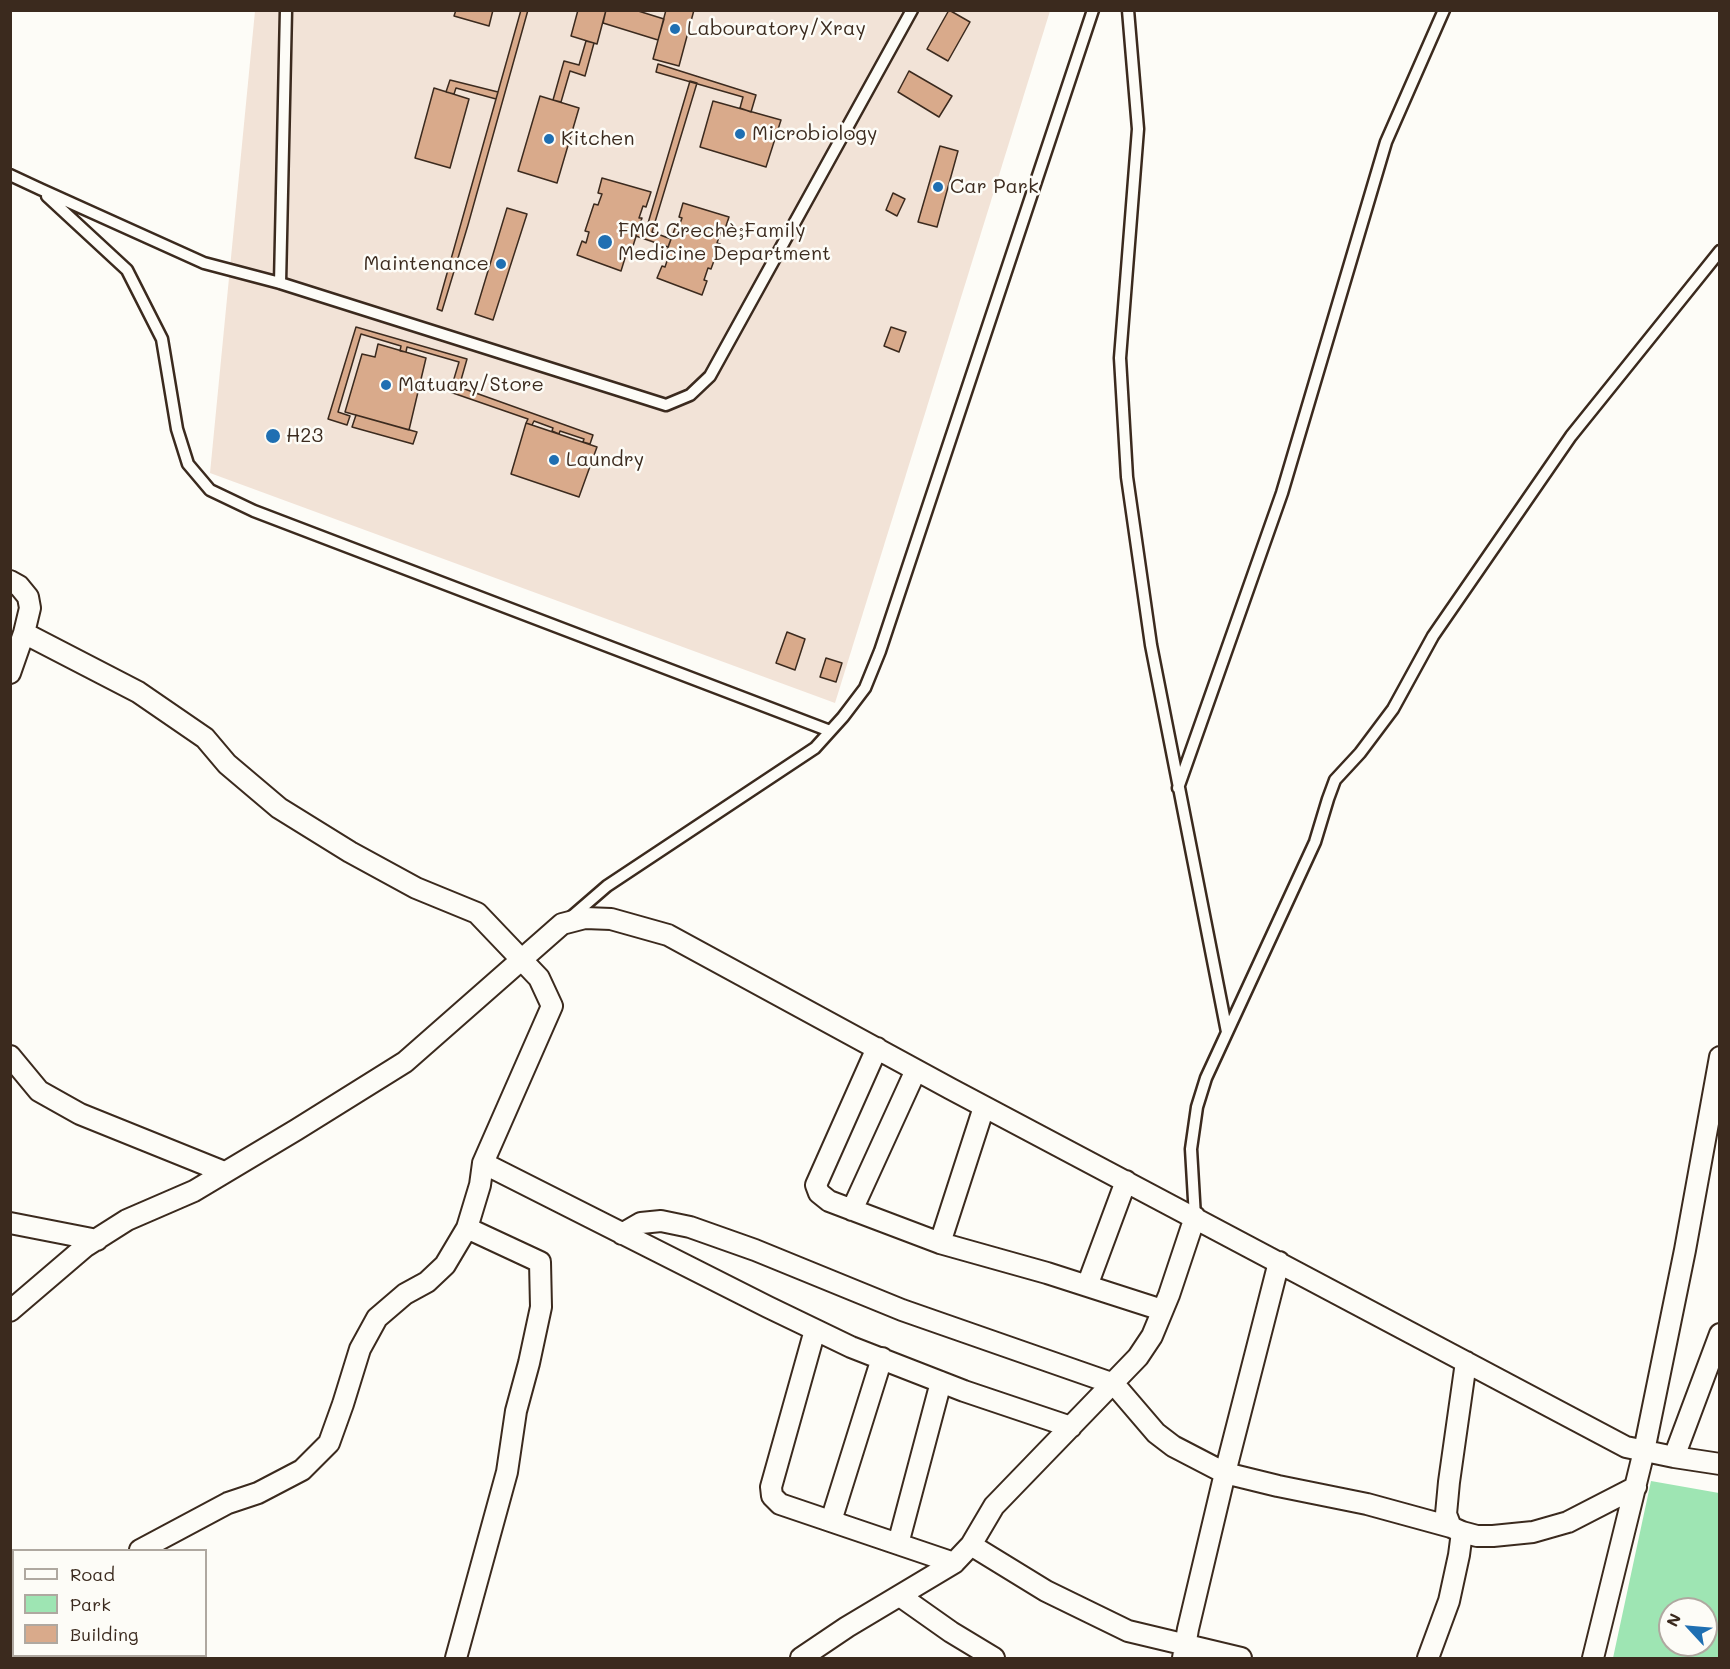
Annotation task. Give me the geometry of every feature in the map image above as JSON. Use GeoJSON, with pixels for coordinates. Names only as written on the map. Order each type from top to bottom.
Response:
{"type":"FeatureCollection","features":[{"type":"Feature","properties":{"kind":"street"},"geometry":{"type":"LineString","coordinates":[[10,581],[19,586],[28,597],[30,608],[10,672]]}},
{"type":"Feature","properties":{"kind":"street"},"geometry":{"type":"LineString","coordinates":[[24,633],[138,692],[205,738],[226,764],[279,808],[350,852],[416,888],[477,913],[539,978],[552,1006],[483,1163],[480,1185],[467,1228],[445,1265],[427,1282],[405,1293],[377,1318],[360,1349],[329,1443],[302,1470],[258,1494],[228,1503],[144,1549]]}},
{"type":"Feature","properties":{"kind":"street"},"geometry":{"type":"LineString","coordinates":[[10,1311],[86,1246],[127,1220],[194,1191],[405,1062],[562,924],[585,918],[611,919],[668,935],[984,1107],[1626,1447],[1719,1464]]}},
{"type":"Feature","properties":{"kind":"street"},"geometry":{"type":"LineString","coordinates":[[877,1048],[816,1185],[819,1193],[829,1201],[940,1243],[1162,1310]]}},
{"type":"Feature","properties":{"kind":"street"},"geometry":{"type":"LineString","coordinates":[[10,1056],[39,1091],[80,1114],[224,1172]]}},
{"type":"Feature","properties":{"kind":"street"},"geometry":{"type":"LineString","coordinates":[[1593,1659],[1644,1451],[1685,1250],[1719,1057]]}},
{"type":"Feature","properties":{"kind":"street"},"geometry":{"type":"LineString","coordinates":[[852,1210],[916,1070]]}},
{"type":"Feature","properties":{"kind":"street"},"geometry":{"type":"LineString","coordinates":[[940,1243],[984,1107]]}},
{"type":"Feature","properties":{"kind":"street"},"geometry":{"type":"LineString","coordinates":[[483,1163],[851,1347],[941,1382],[1071,1427]]}},
{"type":"Feature","properties":{"kind":"street"},"geometry":{"type":"LineString","coordinates":[[1087,1286],[1126,1181]]}},
{"type":"Feature","properties":{"kind":"street"},"geometry":{"type":"LineString","coordinates":[[801,1659],[847,1627],[954,1563],[970,1545],[994,1506],[1114,1384],[1138,1357],[1152,1336],[1195,1217]]}},
{"type":"Feature","properties":{"kind":"street"},"geometry":{"type":"LineString","coordinates":[[622,1234],[641,1223],[661,1221],[690,1227],[755,1250],[902,1310],[1114,1384],[1156,1433],[1173,1446],[1225,1473],[1367,1504],[1477,1536],[1533,1532],[1568,1522],[1636,1486]]}},
{"type":"Feature","properties":{"kind":"street"},"geometry":{"type":"LineString","coordinates":[[10,1223],[97,1240]]}},
{"type":"Feature","properties":{"kind":"street"},"geometry":{"type":"LineString","coordinates":[[456,1659],[507,1472],[516,1411],[541,1307],[540,1262],[467,1228]]}},
{"type":"Feature","properties":{"kind":"street"},"geometry":{"type":"LineString","coordinates":[[1184,1651],[1225,1473],[1279,1262]]}},
{"type":"Feature","properties":{"kind":"street"},"geometry":{"type":"LineString","coordinates":[[815,1330],[771,1487],[772,1496],[780,1504],[954,1563]]}},
{"type":"Feature","properties":{"kind":"street"},"geometry":{"type":"LineString","coordinates":[[1674,1457],[1719,1334]]}},
{"type":"Feature","properties":{"kind":"street"},"geometry":{"type":"LineString","coordinates":[[831,1521],[882,1358]]}},
{"type":"Feature","properties":{"kind":"street"},"geometry":{"type":"LineString","coordinates":[[1428,1659],[1449,1601],[1459,1555],[1457,1529],[1446,1514],[1467,1362]]}},
{"type":"Feature","properties":{"kind":"street"},"geometry":{"type":"LineString","coordinates":[[898,1544],[941,1382]]}},
{"type":"Feature","properties":{"kind":"street"},"geometry":{"type":"LineString","coordinates":[[970,1545],[1046,1591],[1128,1631],[1184,1651],[1241,1659]]}},
{"type":"Feature","properties":{"kind":"street"},"geometry":{"type":"LineString","coordinates":[[900,1596],[994,1659]]}},
{"type":"Feature","properties":{"kind":"street"},"geometry":{"type":"LineString","coordinates":[[1584,1659],[1598,1639]]}},
{"type":"Feature","properties":{"kind":"lane"},"geometry":{"type":"LineString","coordinates":[[280,283],[286,10]]}},
{"type":"Feature","properties":{"kind":"lane"},"geometry":{"type":"LineString","coordinates":[[10,175],[204,263],[280,283],[666,405],[690,395],[710,376],[912,10]]}},
{"type":"Feature","properties":{"kind":"lane"},"geometry":{"type":"LineString","coordinates":[[562,924],[607,886],[815,748],[865,688],[880,651],[1093,10]]}},
{"type":"Feature","properties":{"kind":"lane"},"geometry":{"type":"LineString","coordinates":[[1128,10],[1138,129],[1120,358],[1127,477],[1151,645],[1227,1033]]}},
{"type":"Feature","properties":{"kind":"lane"},"geometry":{"type":"LineString","coordinates":[[1178,788],[1282,493],[1386,142],[1444,10]]}},
{"type":"Feature","properties":{"kind":"lane"},"geometry":{"type":"LineString","coordinates":[[40,189],[126,270],[162,339],[177,429],[188,464],[210,490],[254,511],[830,731]]}},
{"type":"Feature","properties":{"kind":"lane"},"geometry":{"type":"LineString","coordinates":[[1195,1217],[1191,1149],[1197,1107],[1206,1078],[1315,842],[1335,780],[1360,753],[1393,709],[1433,636],[1571,436],[1719,251]]}},
{"type":"Feature","properties":{"kind":"shaded area","name":"FMC Crechè;Family Medicine Department"},"geometry":{"type":"Polygon","coordinates":[[[255,11],[1050,11],[835,703],[210,473],[255,11]]]}},
{"type":"Feature","properties":{"kind":"green space"},"geometry":{"type":"Polygon","coordinates":[[[1651,1481],[1719,1493],[1719,1658],[1613,1658],[1651,1481]]]}},
{"type":"Feature","properties":{"kind":"building"},"geometry":{"type":"Polygon","coordinates":[[[456,10],[493,10],[489,26],[454,16],[456,10]]]}},
{"type":"Feature","properties":{"kind":"building"},"geometry":{"type":"Polygon","coordinates":[[[521,10],[528,10],[442,311],[437,309],[521,10]]]}},
{"type":"Feature","properties":{"kind":"building"},"geometry":{"type":"Polygon","coordinates":[[[578,10],[606,10],[597,44],[571,36],[578,10]]]}},
{"type":"Feature","properties":{"kind":"building","name":"Labouratory/Xray"},"geometry":{"type":"Polygon","coordinates":[[[606,10],[635,10],[664,19],[658,40],[603,23],[606,10]]]}},
{"type":"Feature","properties":{"kind":"building","name":"Labouratory/Xray"},"geometry":{"type":"Polygon","coordinates":[[[666,10],[694,10],[679,66],[653,59],[666,10]]]}},
{"type":"Feature","properties":{"kind":"building"},"geometry":{"type":"Polygon","coordinates":[[[949,10],[970,22],[948,61],[927,49],[949,10]]]}},
{"type":"Feature","properties":{"kind":"building"},"geometry":{"type":"Polygon","coordinates":[[[586,41],[594,43],[585,76],[570,71],[561,102],[553,100],[564,61],[579,65],[586,41]]]}},
{"type":"Feature","properties":{"kind":"building"},"geometry":{"type":"Polygon","coordinates":[[[658,64],[756,95],[751,112],[740,108],[743,97],[656,72],[658,64]]]}},
{"type":"Feature","properties":{"kind":"building"},"geometry":{"type":"Polygon","coordinates":[[[909,71],[952,96],[939,117],[898,92],[909,71]]]}},
{"type":"Feature","properties":{"kind":"building"},"geometry":{"type":"Polygon","coordinates":[[[450,80],[498,92],[496,99],[456,88],[454,94],[446,92],[450,80]]]}},
{"type":"Feature","properties":{"kind":"building"},"geometry":{"type":"Polygon","coordinates":[[[690,81],[697,83],[652,232],[671,239],[668,247],[636,236],[639,227],[646,230],[690,81]]]}},
{"type":"Feature","properties":{"kind":"building"},"geometry":{"type":"Polygon","coordinates":[[[434,88],[469,99],[450,168],[415,158],[434,88]]]}},
{"type":"Feature","properties":{"kind":"building","name":"Kitchen"},"geometry":{"type":"Polygon","coordinates":[[[540,96],[579,108],[557,183],[518,171],[540,96]]]}},
{"type":"Feature","properties":{"kind":"building","name":"Microbiology"},"geometry":{"type":"Polygon","coordinates":[[[713,101],[781,120],[766,167],[700,147],[713,101]]]}},
{"type":"Feature","properties":{"kind":"building","name":"Car Park"},"geometry":{"type":"Polygon","coordinates":[[[940,146],[958,151],[937,227],[918,222],[940,146]]]}},
{"type":"Feature","properties":{"kind":"building"},"geometry":{"type":"Polygon","coordinates":[[[602,178],[651,192],[646,207],[643,206],[639,218],[642,218],[633,246],[629,245],[621,271],[577,255],[582,241],[586,243],[589,232],[585,231],[594,204],[598,205],[602,194],[598,193],[602,178]]]}},
{"type":"Feature","properties":{"kind":"building"},"geometry":{"type":"Polygon","coordinates":[[[893,193],[905,199],[897,216],[886,210],[893,193]]]}},
{"type":"Feature","properties":{"kind":"building"},"geometry":{"type":"Polygon","coordinates":[[[683,203],[729,217],[724,232],[721,231],[717,243],[720,244],[711,269],[708,268],[704,280],[707,281],[702,295],[657,278],[662,266],[665,267],[668,258],[665,256],[675,228],[678,229],[682,218],[679,217],[683,203]]]}},
{"type":"Feature","properties":{"kind":"building","name":"Maintenance"},"geometry":{"type":"Polygon","coordinates":[[[507,208],[527,214],[493,320],[475,314],[507,208]]]}},
{"type":"Feature","properties":{"kind":"building"},"geometry":{"type":"Polygon","coordinates":[[[356,327],[467,359],[459,387],[593,435],[590,444],[583,442],[584,439],[560,431],[559,434],[552,431],[553,428],[534,421],[532,425],[526,423],[528,419],[450,392],[459,362],[407,347],[406,352],[400,351],[401,346],[361,334],[338,412],[350,416],[347,425],[328,419],[356,327]]]}},
{"type":"Feature","properties":{"kind":"building"},"geometry":{"type":"Polygon","coordinates":[[[891,327],[906,332],[899,352],[884,346],[891,327]]]}},
{"type":"Feature","properties":{"kind":"building","name":"Matuary/Store"},"geometry":{"type":"Polygon","coordinates":[[[378,344],[426,358],[409,430],[345,412],[362,354],[375,357],[378,344]]]}},
{"type":"Feature","properties":{"kind":"building"},"geometry":{"type":"Polygon","coordinates":[[[356,415],[417,432],[413,444],[352,427],[356,415]]]}},
{"type":"Feature","properties":{"kind":"building","name":"Laundry"},"geometry":{"type":"Polygon","coordinates":[[[526,423],[597,447],[579,497],[511,474],[526,423]]]}},
{"type":"Feature","properties":{"kind":"building"},"geometry":{"type":"Polygon","coordinates":[[[787,632],[805,639],[795,670],[776,663],[787,632]]]}},
{"type":"Feature","properties":{"kind":"building"},"geometry":{"type":"Polygon","coordinates":[[[826,658],[842,663],[836,682],[820,677],[826,658]]]}},
{"type":"Feature","properties":{"kind":"place","name":"Labouratory/Xray"},"geometry":{"type":"Point","coordinates":[675,29]}},
{"type":"Feature","properties":{"kind":"place","name":"Microbiology"},"geometry":{"type":"Point","coordinates":[740,134]}},
{"type":"Feature","properties":{"kind":"place","name":"Kitchen"},"geometry":{"type":"Point","coordinates":[549,139]}},
{"type":"Feature","properties":{"kind":"place","name":"Car Park"},"geometry":{"type":"Point","coordinates":[938,187]}},
{"type":"Feature","properties":{"kind":"place","name":"FMC Crechè;Family Medicine Department"},"geometry":{"type":"Point","coordinates":[605,242]}},
{"type":"Feature","properties":{"kind":"place","name":"Maintenance"},"geometry":{"type":"Point","coordinates":[501,264]}},
{"type":"Feature","properties":{"kind":"place","name":"Matuary/Store"},"geometry":{"type":"Point","coordinates":[386,385]}},
{"type":"Feature","properties":{"kind":"place","name":"H23"},"geometry":{"type":"Point","coordinates":[273,436]}},
{"type":"Feature","properties":{"kind":"place","name":"Laundry"},"geometry":{"type":"Point","coordinates":[554,460]}}]}
